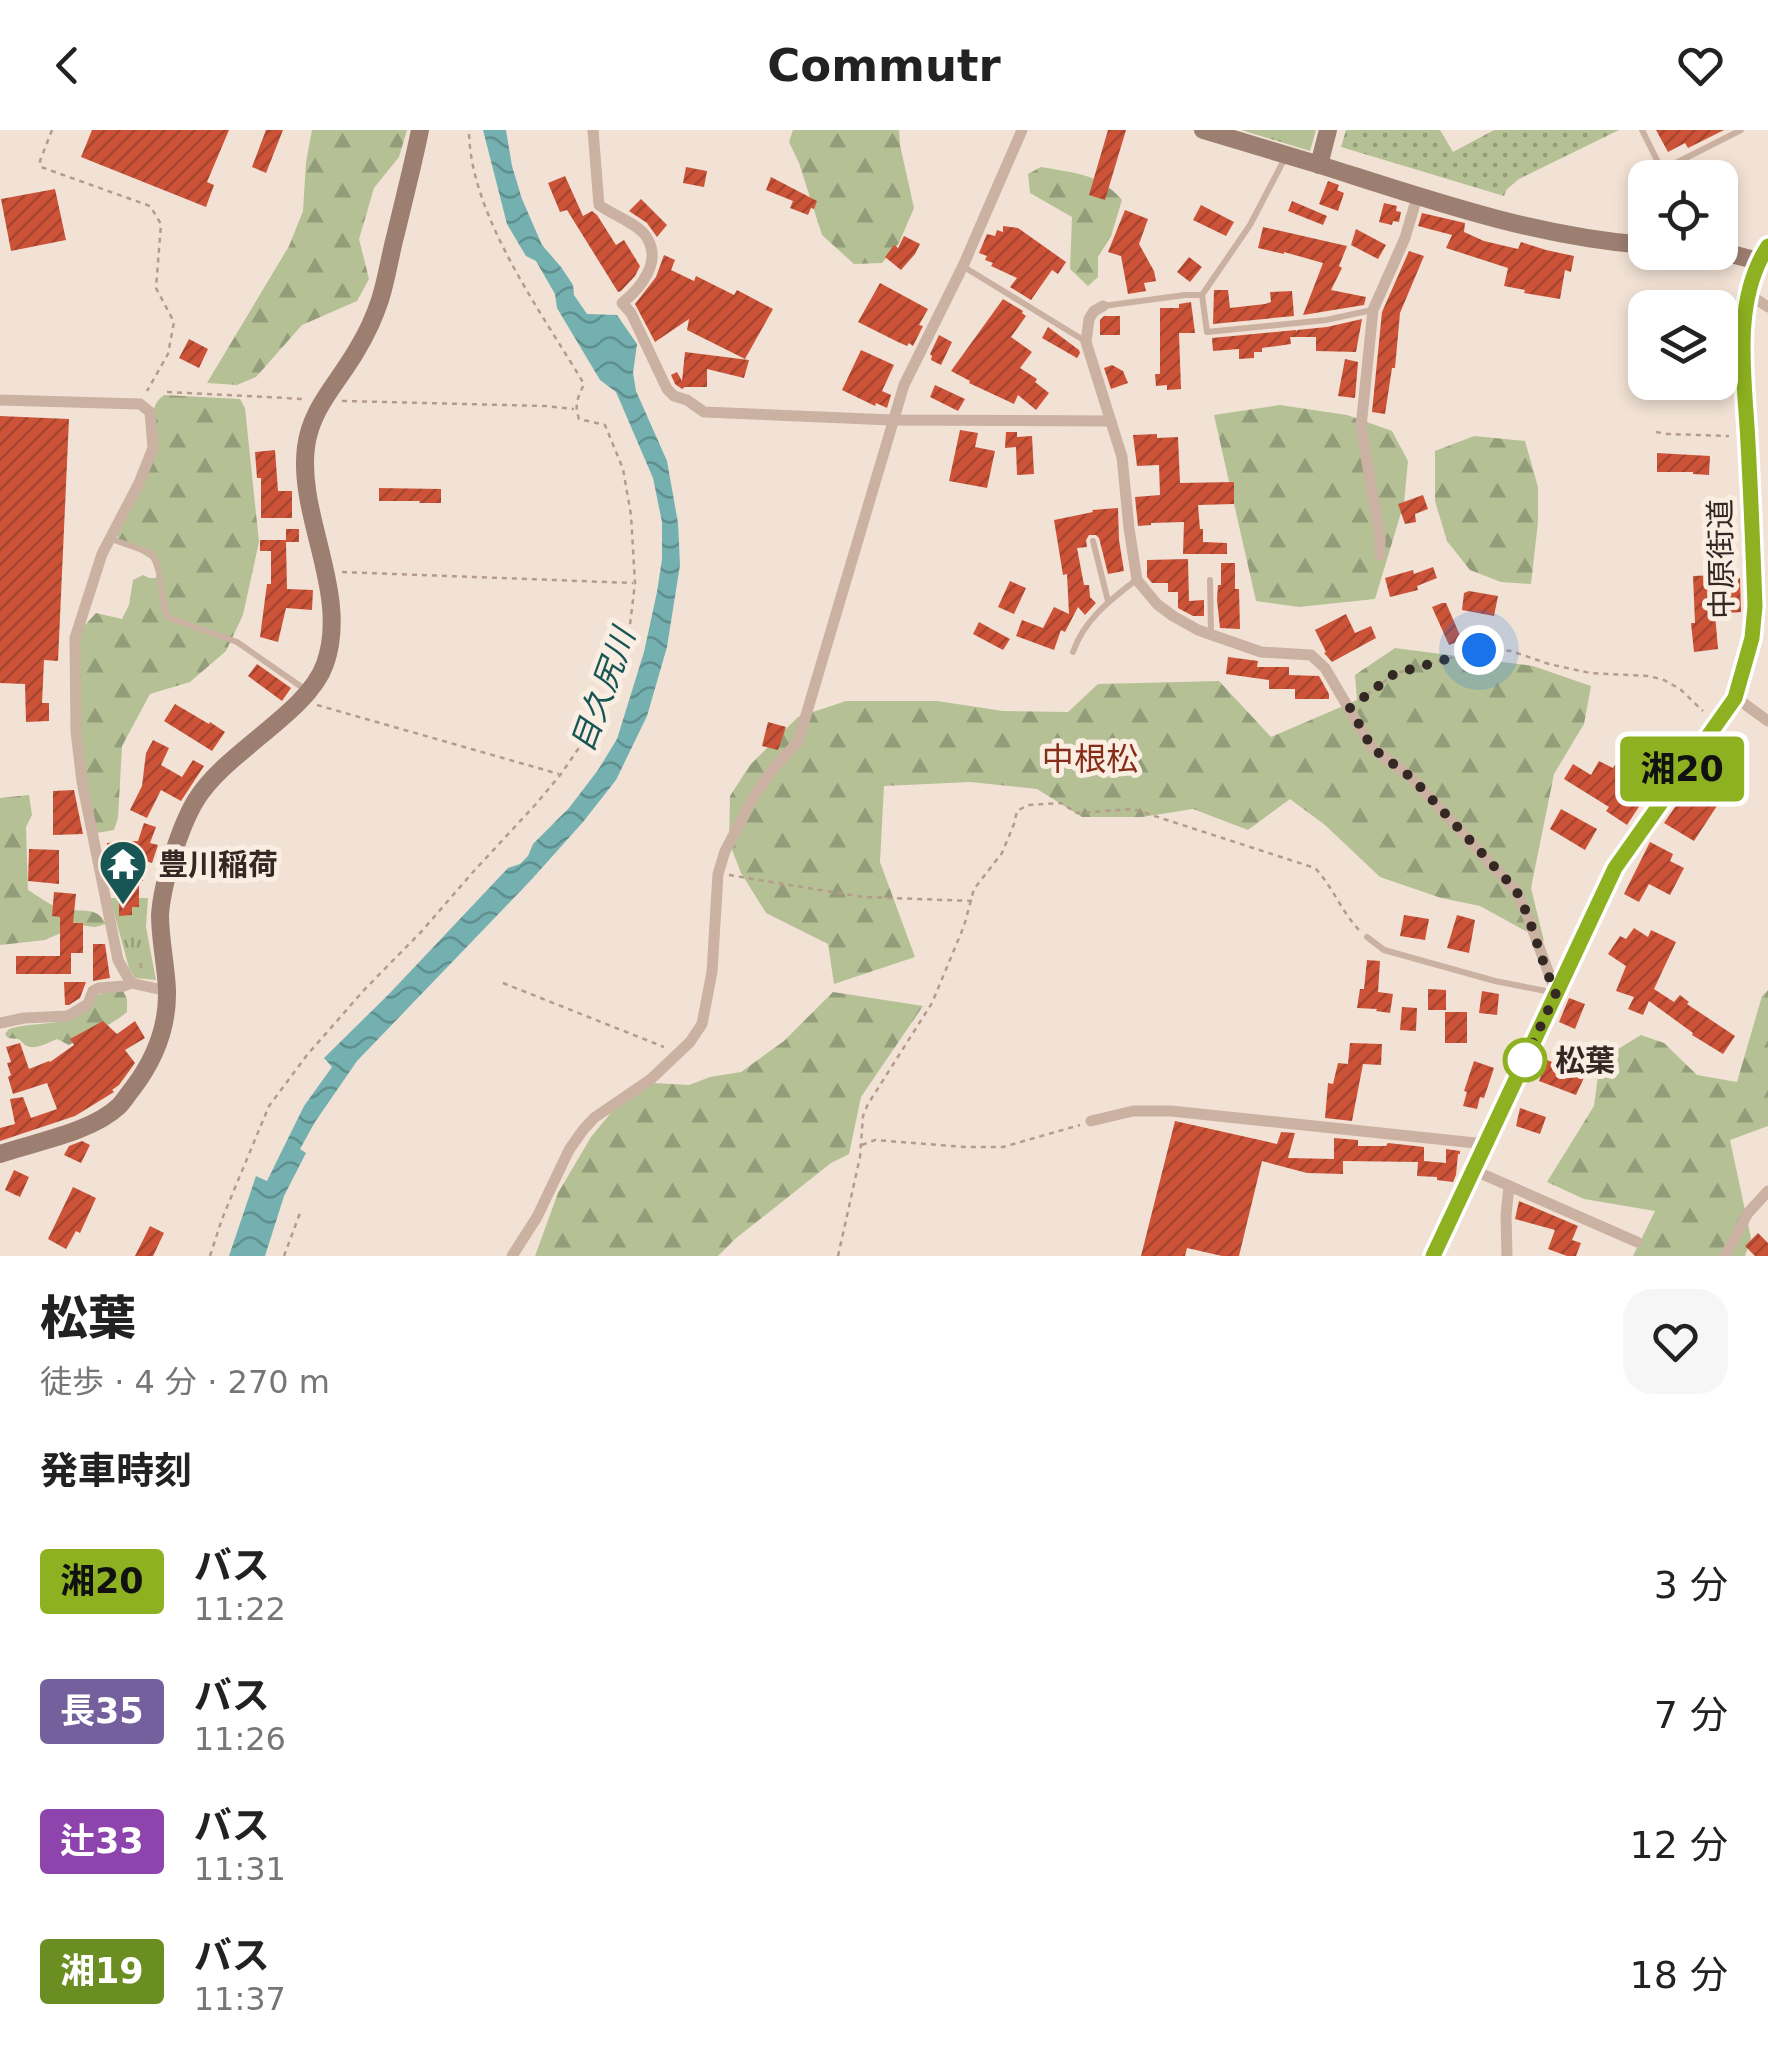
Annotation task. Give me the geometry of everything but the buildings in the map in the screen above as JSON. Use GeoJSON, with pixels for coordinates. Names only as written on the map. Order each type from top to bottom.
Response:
{"type":"FeatureCollection","features":[{"type":"Feature","properties":{"kind":"main road","name":"中原街道"},"geometry":{"type":"LineString","coordinates":[[1433,1256],[1615,868],[1735,698],[1752,638],[1755,606],[1743,327],[1759,301],[1763,254]]}},
{"type":"Feature","properties":{"kind":"street"},"geometry":{"type":"LineString","coordinates":[[0,1154],[90,1124],[118,1106],[152,1059],[162,1038],[167,991],[162,898],[181,830],[195,800],[215,774],[304,695],[324,667],[332,640],[326,571],[307,486],[305,450],[322,400],[358,348],[380,300],[420,130]]}},
{"type":"Feature","properties":{"kind":"street"},"geometry":{"type":"LineString","coordinates":[[593,130],[600,205],[645,234],[652,250],[645,279],[622,303],[674,396],[704,412],[892,420],[1111,421]]}},
{"type":"Feature","properties":{"kind":"street"},"geometry":{"type":"LineString","coordinates":[[512,1256],[583,1130],[651,1079],[690,1042],[702,1024],[712,972],[718,874],[725,851],[756,793],[798,742],[904,385],[1022,130]]}},
{"type":"Feature","properties":{"kind":"street"},"geometry":{"type":"LineString","coordinates":[[1203,130],[1417,197],[1541,230],[1628,244]]}},
{"type":"Feature","properties":{"kind":"street"},"geometry":{"type":"LineString","coordinates":[[1319,164],[1328,130]]}},
{"type":"Feature","properties":{"kind":"street"},"geometry":{"type":"LineString","coordinates":[[1380,555],[1361,427],[1374,310],[1405,238],[1417,197]]}},
{"type":"Feature","properties":{"kind":"street"},"geometry":{"type":"LineString","coordinates":[[1738,252],[1763,254]]}},
{"type":"Feature","properties":{"kind":"street"},"geometry":{"type":"LineString","coordinates":[[1103,306],[1089,319],[1086,342],[1122,457],[1137,580],[1173,616],[1211,634],[1261,652],[1311,656],[1325,668],[1372,748],[1412,778],[1516,890],[1556,993]]}},
{"type":"Feature","properties":{"kind":"street"},"geometry":{"type":"LineString","coordinates":[[0,400],[140,404],[150,412],[153,448],[110,539],[74,638],[76,732],[82,782],[118,960],[131,983]]}},
{"type":"Feature","properties":{"kind":"street"},"geometry":{"type":"LineString","coordinates":[[1735,698],[1768,721]]}},
{"type":"Feature","properties":{"kind":"street"},"geometry":{"type":"LineString","coordinates":[[0,1024],[24,1018],[68,1016],[88,1004],[93,991],[99,988],[131,983],[167,991]]}},
{"type":"Feature","properties":{"kind":"street"},"geometry":{"type":"LineString","coordinates":[[1090,1121],[1133,1110],[1170,1111],[1485,1144]]}},
{"type":"Feature","properties":{"kind":"street"},"geometry":{"type":"LineString","coordinates":[[1473,1170],[1638,1242]]}},
{"type":"Feature","properties":{"kind":"street"},"geometry":{"type":"LineString","coordinates":[[1508,1256],[1506,1215],[1510,1186]]}},
{"type":"Feature","properties":{"kind":"street"},"geometry":{"type":"LineString","coordinates":[[1726,1256],[1748,1214],[1768,1191]]}},
{"type":"Feature","properties":{"kind":"lane"},"geometry":{"type":"LineString","coordinates":[[1642,130],[1662,170],[1741,130]]}},
{"type":"Feature","properties":{"kind":"lane"},"geometry":{"type":"LineString","coordinates":[[1286,155],[1250,225],[1202,295],[1207,332],[1326,320],[1374,310]]}},
{"type":"Feature","properties":{"kind":"lane"},"geometry":{"type":"LineString","coordinates":[[962,266],[1086,342]]}},
{"type":"Feature","properties":{"kind":"lane"},"geometry":{"type":"LineString","coordinates":[[1103,306],[1202,295]]}},
{"type":"Feature","properties":{"kind":"lane"},"geometry":{"type":"LineString","coordinates":[[110,539],[155,558],[167,616],[237,642],[304,695]]}},
{"type":"Feature","properties":{"kind":"lane"},"geometry":{"type":"LineString","coordinates":[[1093,541],[1108,602]]}},
{"type":"Feature","properties":{"kind":"lane"},"geometry":{"type":"LineString","coordinates":[[1074,652],[1080,633],[1108,602],[1137,580]]}},
{"type":"Feature","properties":{"kind":"lane"},"geometry":{"type":"LineString","coordinates":[[1210,580],[1211,634]]}},
{"type":"Feature","properties":{"kind":"lane"},"geometry":{"type":"LineString","coordinates":[[1367,937],[1384,950],[1556,993]]}},
{"type":"Feature","properties":{"kind":"path"},"geometry":{"type":"LineString","coordinates":[[52,130],[41,167],[150,206],[162,224],[156,288],[174,322],[168,354],[146,392]]}},
{"type":"Feature","properties":{"kind":"path"},"geometry":{"type":"LineString","coordinates":[[210,1256],[269,1106],[364,990],[421,932],[561,774],[583,742],[629,633],[635,583],[631,515],[623,469],[605,426],[579,420],[576,409],[584,384],[492,223],[474,177],[469,130]]}},
{"type":"Feature","properties":{"kind":"path"},"geometry":{"type":"LineString","coordinates":[[168,392],[576,409]]}},
{"type":"Feature","properties":{"kind":"path"},"geometry":{"type":"LineString","coordinates":[[1656,432],[1748,437]]}},
{"type":"Feature","properties":{"kind":"path"},"geometry":{"type":"LineString","coordinates":[[326,571],[635,583]]}},
{"type":"Feature","properties":{"kind":"path"},"geometry":{"type":"LineString","coordinates":[[1350,708],[1394,674],[1479,650],[1511,651],[1590,673],[1664,680],[1716,722]]}},
{"type":"Feature","properties":{"kind":"path"},"geometry":{"type":"LineString","coordinates":[[304,695],[309,703],[561,774]]}},
{"type":"Feature","properties":{"kind":"path"},"geometry":{"type":"LineString","coordinates":[[838,1256],[860,1157],[862,1116],[932,1002],[947,971],[974,889],[1002,853],[1017,811],[1028,804],[1061,803],[1077,812],[1133,809],[1316,868],[1352,923],[1367,937]]}},
{"type":"Feature","properties":{"kind":"path"},"geometry":{"type":"LineString","coordinates":[[718,874],[863,897],[973,901]]}},
{"type":"Feature","properties":{"kind":"path"},"geometry":{"type":"LineString","coordinates":[[141,963],[141,973]]}},
{"type":"Feature","properties":{"kind":"path"},"geometry":{"type":"LineString","coordinates":[[503,983],[678,1052]]}},
{"type":"Feature","properties":{"kind":"path"},"geometry":{"type":"LineString","coordinates":[[860,1146],[875,1140],[1003,1147],[1090,1121]]}},
{"type":"Feature","properties":{"kind":"path"},"geometry":{"type":"LineString","coordinates":[[286,1255],[300,1213]]}},
{"type":"Feature","properties":{"kind":"green space"},"geometry":{"type":"Polygon","coordinates":[[[312,130],[407,130],[399,157],[374,188],[359,239],[369,279],[357,301],[302,325],[256,377],[237,385],[207,383],[289,246],[303,211],[312,130]]]}},
{"type":"Feature","properties":{"kind":"green space"},"geometry":{"type":"Polygon","coordinates":[[[793,130],[899,130],[914,208],[899,243],[882,263],[854,264],[822,235],[789,142],[793,130]]]}},
{"type":"Feature","properties":{"kind":"green space"},"geometry":{"type":"Polygon","coordinates":[[[1241,130],[1316,130],[1310,151],[1241,130]]]}},
{"type":"Feature","properties":{"kind":"green space"},"geometry":{"type":"Polygon","coordinates":[[[1346,130],[1440,130],[1453,152],[1494,130],[1619,130],[1519,179],[1504,196],[1341,147],[1346,130]]]}},
{"type":"Feature","properties":{"kind":"green space"},"geometry":{"type":"Polygon","coordinates":[[[1041,167],[1095,179],[1122,200],[1111,236],[1098,257],[1098,277],[1088,286],[1070,269],[1072,217],[1030,193],[1028,174],[1041,167]]]}},
{"type":"Feature","properties":{"kind":"green space"},"geometry":{"type":"Polygon","coordinates":[[[164,395],[240,399],[245,408],[259,542],[243,615],[226,651],[190,682],[150,694],[122,746],[114,830],[97,833],[71,699],[77,634],[96,613],[122,619],[133,580],[143,575],[156,578],[157,566],[118,539],[116,528],[150,455],[153,412],[164,395]]]}},
{"type":"Feature","properties":{"kind":"green space"},"geometry":{"type":"Polygon","coordinates":[[[1280,405],[1347,415],[1392,431],[1408,461],[1404,503],[1375,599],[1299,607],[1256,601],[1214,415],[1280,405]]]}},
{"type":"Feature","properties":{"kind":"green space"},"geometry":{"type":"Polygon","coordinates":[[[1474,436],[1525,441],[1538,487],[1531,584],[1501,582],[1470,570],[1447,541],[1435,501],[1435,451],[1474,436]]]}},
{"type":"Feature","properties":{"kind":"green space"},"geometry":{"type":"Polygon","coordinates":[[[1395,648],[1533,666],[1591,686],[1584,724],[1554,774],[1531,888],[1544,941],[1480,906],[1441,898],[1380,877],[1325,825],[1290,799],[1248,830],[1193,809],[1142,817],[1082,817],[1037,789],[970,782],[884,786],[880,862],[915,957],[834,984],[828,944],[766,913],[741,873],[729,842],[730,796],[750,765],[798,717],[846,701],[937,701],[1003,711],[1068,712],[1098,684],[1219,681],[1271,737],[1357,700],[1355,675],[1395,648]]]}},
{"type":"Feature","properties":{"kind":"green space"},"geometry":{"type":"Polygon","coordinates":[[[29,795],[32,815],[26,827],[28,890],[59,908],[98,914],[106,924],[79,925],[45,940],[0,945],[0,798],[29,795]]]}},
{"type":"Feature","properties":{"kind":"green space"},"geometry":{"type":"Polygon","coordinates":[[[110,898],[148,898],[146,927],[156,980],[135,978],[129,968],[110,898]]]}},
{"type":"Feature","properties":{"kind":"green space"},"geometry":{"type":"Polygon","coordinates":[[[1768,990],[1768,1126],[1730,1140],[1751,1238],[1745,1256],[1633,1256],[1655,1211],[1584,1199],[1547,1182],[1594,1106],[1600,1060],[1641,1035],[1664,1043],[1697,1075],[1737,1082],[1762,996],[1768,990]]]}},
{"type":"Feature","properties":{"kind":"green space"},"geometry":{"type":"Polygon","coordinates":[[[123,991],[127,1012],[69,1045],[57,1039],[32,1047],[5,1034],[22,1026],[70,1019],[90,1006],[97,995],[123,991]]]}},
{"type":"Feature","properties":{"kind":"green space"},"geometry":{"type":"Polygon","coordinates":[[[833,992],[923,1006],[861,1097],[849,1154],[831,1163],[718,1256],[535,1256],[558,1193],[591,1137],[619,1103],[654,1083],[689,1085],[741,1072],[784,1041],[833,992]]]}},
{"type":"Feature","properties":{"kind":"water"},"geometry":{"type":"Polygon","coordinates":[[[483,130],[506,130],[522,199],[542,245],[573,285],[574,295],[587,314],[617,315],[637,344],[633,373],[636,391],[667,461],[678,523],[680,565],[667,647],[647,716],[616,780],[532,879],[357,1061],[300,1149],[306,1153],[284,1196],[265,1256],[229,1256],[256,1176],[267,1181],[304,1106],[332,1067],[324,1058],[508,868],[528,856],[533,844],[569,808],[617,739],[644,652],[662,559],[662,522],[653,478],[616,392],[600,380],[557,308],[555,294],[536,261],[526,256],[507,224],[483,130]]]}},
{"type":"Feature","properties":{"kind":"bus line","name":"湘20"},"geometry":{"type":"LineString","coordinates":[[1433,1256],[1615,868],[1735,698],[1752,638],[1755,606],[1743,327],[1758,261],[1768,246]]}},
{"type":"Feature","properties":{"kind":"place","name":"豊川稲荷"},"geometry":{"type":"Point","coordinates":[123,906]}},
{"type":"Feature","properties":{"kind":"place","name":"松葉"},"geometry":{"type":"Point","coordinates":[1525,1060]}},
{"type":"Feature","properties":{"kind":"district","name":"中根松"},"geometry":{"type":"Point","coordinates":[1090,759]}},
{"type":"Feature","properties":{"kind":"route"},"geometry":{"type":"LineString","coordinates":[[1479,650],[1394,674],[1350,708],[1372,748],[1412,778],[1516,890],[1556,993],[1525,1060]]}},
{"type":"Feature","properties":{"kind":"water label","name":"目久尻川"},"geometry":{"type":"Point","coordinates":[603,690]}}]}
